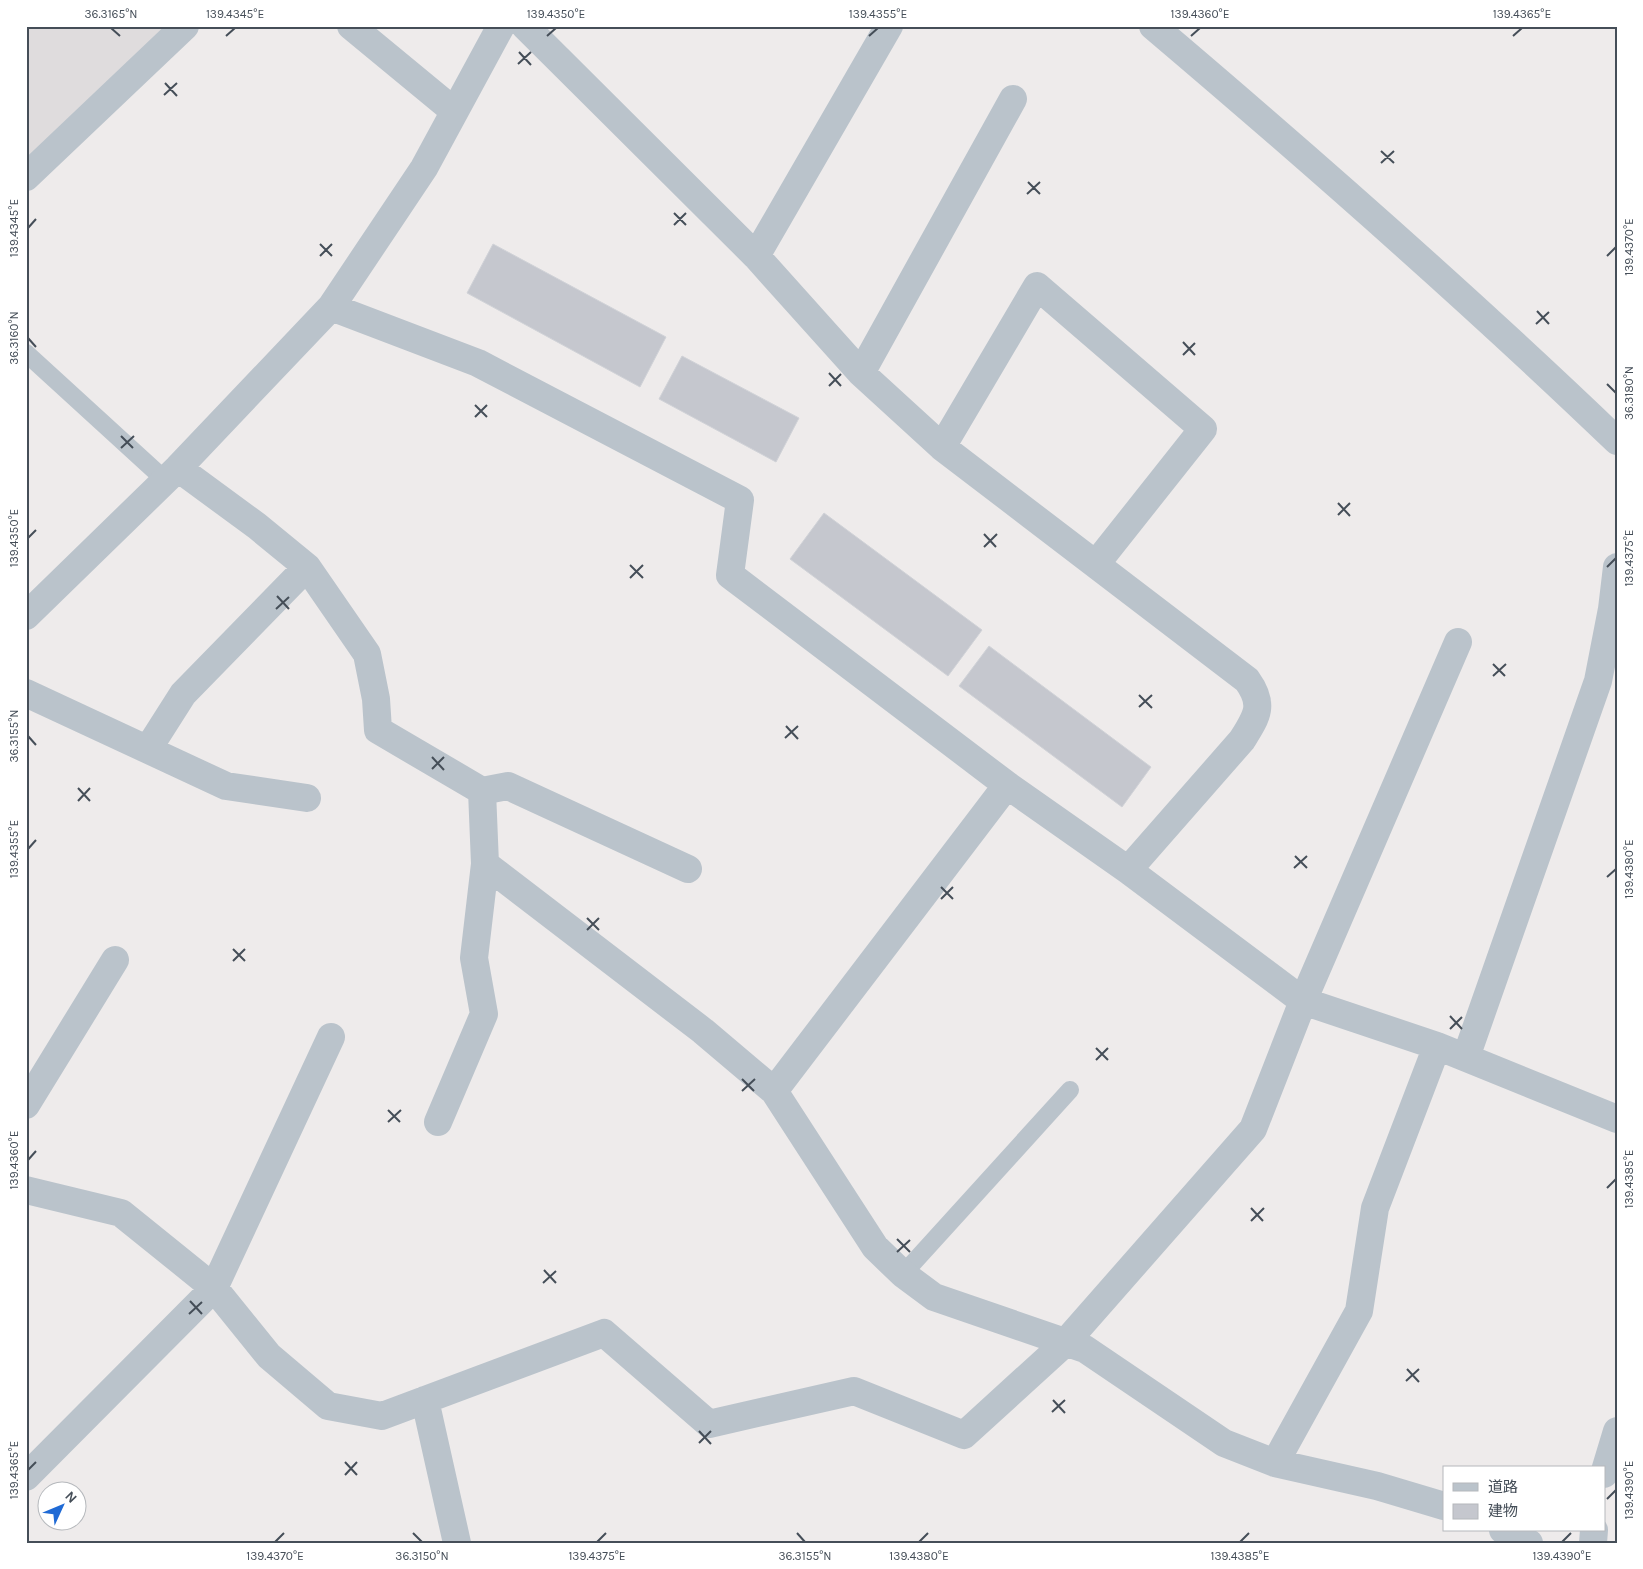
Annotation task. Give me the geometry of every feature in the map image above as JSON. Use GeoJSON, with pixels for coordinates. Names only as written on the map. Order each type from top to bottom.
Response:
{"type":"FeatureCollection","features":[{"type":"Feature","properties":{"kind":"street"},"geometry":{"type":"LineString","coordinates":[[26,177],[185,26]]}},
{"type":"Feature","properties":{"kind":"street"},"geometry":{"type":"LineString","coordinates":[[351,26],[454,111]]}},
{"type":"Feature","properties":{"kind":"street"},"geometry":{"type":"LineString","coordinates":[[26,616],[172,474],[331,307],[424,168],[500,26]]}},
{"type":"Feature","properties":{"kind":"street"},"geometry":{"type":"LineString","coordinates":[[525,26],[756,256],[861,373],[942,447],[1247,680],[1255,691],[1258,703],[1256,717],[1242,740],[1128,870]]}},
{"type":"Feature","properties":{"kind":"street"},"geometry":{"type":"LineString","coordinates":[[756,256],[889,26]]}},
{"type":"Feature","properties":{"kind":"street"},"geometry":{"type":"LineString","coordinates":[[1153,26],[1293,145],[1617,440]]}},
{"type":"Feature","properties":{"kind":"street"},"geometry":{"type":"LineString","coordinates":[[861,373],[1014,99]]}},
{"type":"Feature","properties":{"kind":"street"},"geometry":{"type":"LineString","coordinates":[[942,447],[1037,286],[1203,429],[1096,564]]}},
{"type":"Feature","properties":{"kind":"street"},"geometry":{"type":"LineString","coordinates":[[331,307],[478,363],[740,500],[730,575],[1007,784],[1128,870],[1303,1001],[1437,1046],[1617,1119]]}},
{"type":"Feature","properties":{"kind":"street"},"geometry":{"type":"LineString","coordinates":[[172,474],[257,526],[307,567],[367,654],[376,699],[378,730],[482,791],[508,786],[688,869]]}},
{"type":"Feature","properties":{"kind":"street"},"geometry":{"type":"LineString","coordinates":[[148,749],[183,694],[307,567]]}},
{"type":"Feature","properties":{"kind":"street"},"geometry":{"type":"LineString","coordinates":[[1466,1058],[1598,681],[1612,609],[1617,567]]}},
{"type":"Feature","properties":{"kind":"street"},"geometry":{"type":"LineString","coordinates":[[26,1190],[121,1213],[214,1288],[269,1356],[328,1406],[382,1416],[604,1333],[709,1424],[854,1390],[964,1434],[1065,1343],[1253,1129],[1303,1001],[1458,642]]}},
{"type":"Feature","properties":{"kind":"street"},"geometry":{"type":"LineString","coordinates":[[26,693],[226,786],[307,798]]}},
{"type":"Feature","properties":{"kind":"street"},"geometry":{"type":"LineString","coordinates":[[774,1091],[1007,784]]}},
{"type":"Feature","properties":{"kind":"street"},"geometry":{"type":"LineString","coordinates":[[438,1122],[484,1014],[474,958],[485,864],[482,791]]}},
{"type":"Feature","properties":{"kind":"street"},"geometry":{"type":"LineString","coordinates":[[485,864],[703,1031],[774,1091],[875,1247],[903,1274],[934,1297],[1085,1349],[1224,1443],[1275,1463],[1377,1486],[1443,1506]]}},
{"type":"Feature","properties":{"kind":"street"},"geometry":{"type":"LineString","coordinates":[[26,1105],[115,960]]}},
{"type":"Feature","properties":{"kind":"street"},"geometry":{"type":"LineString","coordinates":[[26,1477],[214,1288],[331,1037]]}},
{"type":"Feature","properties":{"kind":"street"},"geometry":{"type":"LineString","coordinates":[[1275,1463],[1358,1311],[1375,1208],[1437,1046]]}},
{"type":"Feature","properties":{"kind":"street"},"geometry":{"type":"LineString","coordinates":[[424,1400],[457,1543]]}},
{"type":"Feature","properties":{"kind":"street"},"geometry":{"type":"LineString","coordinates":[[1606,1467],[1617,1431]]}},
{"type":"Feature","properties":{"kind":"street"},"geometry":{"type":"LineString","coordinates":[[1507,1532],[1529,1543]]}},
{"type":"Feature","properties":{"kind":"lane"},"geometry":{"type":"LineString","coordinates":[[26,353],[172,474]]}},
{"type":"Feature","properties":{"kind":"lane"},"geometry":{"type":"LineString","coordinates":[[903,1274],[1070,1090]]}},
{"type":"Feature","properties":{"kind":"shaded area"},"geometry":{"type":"Polygon","coordinates":[[[26,26],[168,26],[26,161],[26,26]]]}},
{"type":"Feature","properties":{"kind":"building"},"geometry":{"type":"Polygon","coordinates":[[[493,244],[666,337],[640,387],[467,293],[493,244]]]}},
{"type":"Feature","properties":{"kind":"building"},"geometry":{"type":"Polygon","coordinates":[[[682,356],[799,418],[776,462],[659,399],[682,356]]]}},
{"type":"Feature","properties":{"kind":"building"},"geometry":{"type":"Polygon","coordinates":[[[824,513],[982,630],[948,676],[790,559],[824,513]]]}},
{"type":"Feature","properties":{"kind":"building"},"geometry":{"type":"Polygon","coordinates":[[[989,646],[1151,767],[1122,807],[959,686],[989,646]]]}}]}
